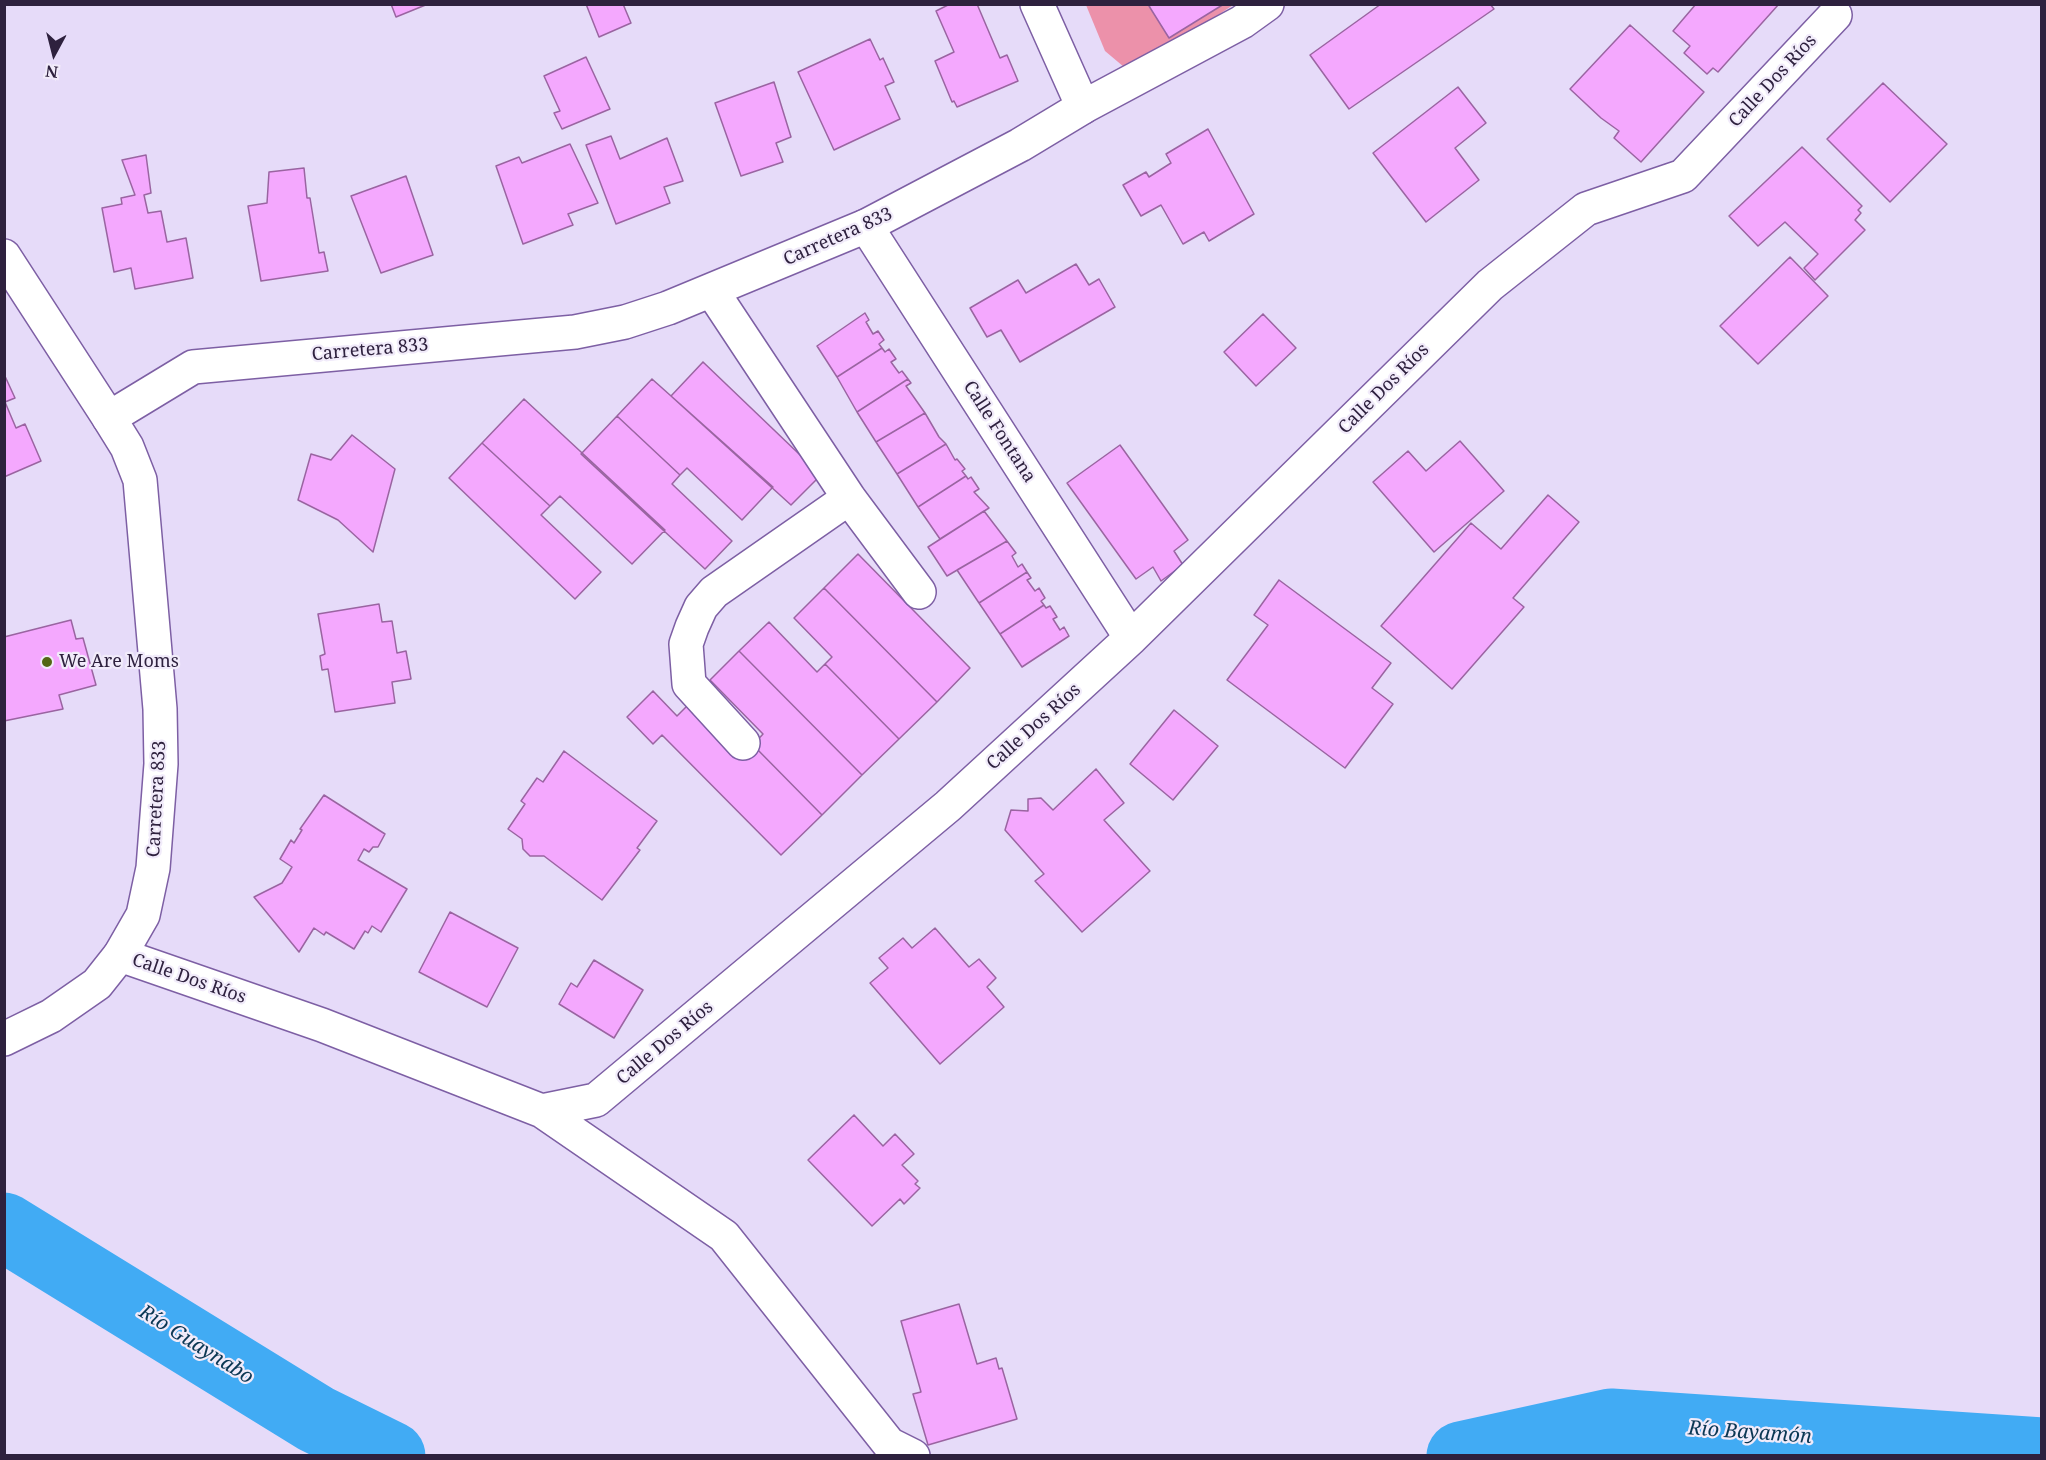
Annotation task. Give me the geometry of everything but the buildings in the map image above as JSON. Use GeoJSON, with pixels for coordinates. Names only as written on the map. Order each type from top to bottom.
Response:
{"type":"FeatureCollection","features":[{"type":"Feature","properties":{"kind":"street"},"geometry":{"type":"LineString","coordinates":[[1037,4],[1083,107]]}},
{"type":"Feature","properties":{"kind":"street","name":"Carretera 833"},"geometry":{"type":"LineString","coordinates":[[9,1038],[51,1016],[97,984],[120,955],[143,915],[153,868],[161,764],[160,709],[140,480],[128,447],[109,418],[193,367],[576,332],[625,322],[712,291],[866,226],[1020,145],[1083,107],[1242,22],[1267,4]]}},
{"type":"Feature","properties":{"kind":"street","name":"Calle Dos Ríos"},"geometry":{"type":"LineString","coordinates":[[120,955],[322,1025],[542,1112],[596,1100],[948,806],[1131,638],[1490,285],[1586,209],[1683,176],[1835,15]]}},
{"type":"Feature","properties":{"kind":"street","name":"Calle Fontana"},"geometry":{"type":"LineString","coordinates":[[866,226],[1131,638]]}},
{"type":"Feature","properties":{"kind":"street"},"geometry":{"type":"LineString","coordinates":[[4,256],[109,418]]}},
{"type":"Feature","properties":{"kind":"street"},"geometry":{"type":"LineString","coordinates":[[712,291],[849,498],[919,592]]}},
{"type":"Feature","properties":{"kind":"street"},"geometry":{"type":"LineString","coordinates":[[743,743],[689,684],[686,644],[692,627],[701,607],[714,592],[849,498]]}},
{"type":"Feature","properties":{"kind":"street"},"geometry":{"type":"LineString","coordinates":[[542,1112],[724,1236],[889,1444],[913,1455]]}},
{"type":"Feature","properties":{"kind":"shaded area"},"geometry":{"type":"Polygon","coordinates":[[[1086,5],[1233,5],[1156,57],[1124,67],[1105,51],[1086,5]]]}},
{"type":"Feature","properties":{"kind":"waterway","name":"Río Guaynabo"},"geometry":{"type":"LineString","coordinates":[[4,1227],[316,1419],[391,1456]]}},
{"type":"Feature","properties":{"kind":"waterway","name":"Río Bayamón"},"geometry":{"type":"LineString","coordinates":[[1461,1456],[1611,1423],[2042,1452]]}},
{"type":"Feature","properties":{"kind":"place","name":"We Are Moms"},"geometry":{"type":"Point","coordinates":[47,662]}}]}
